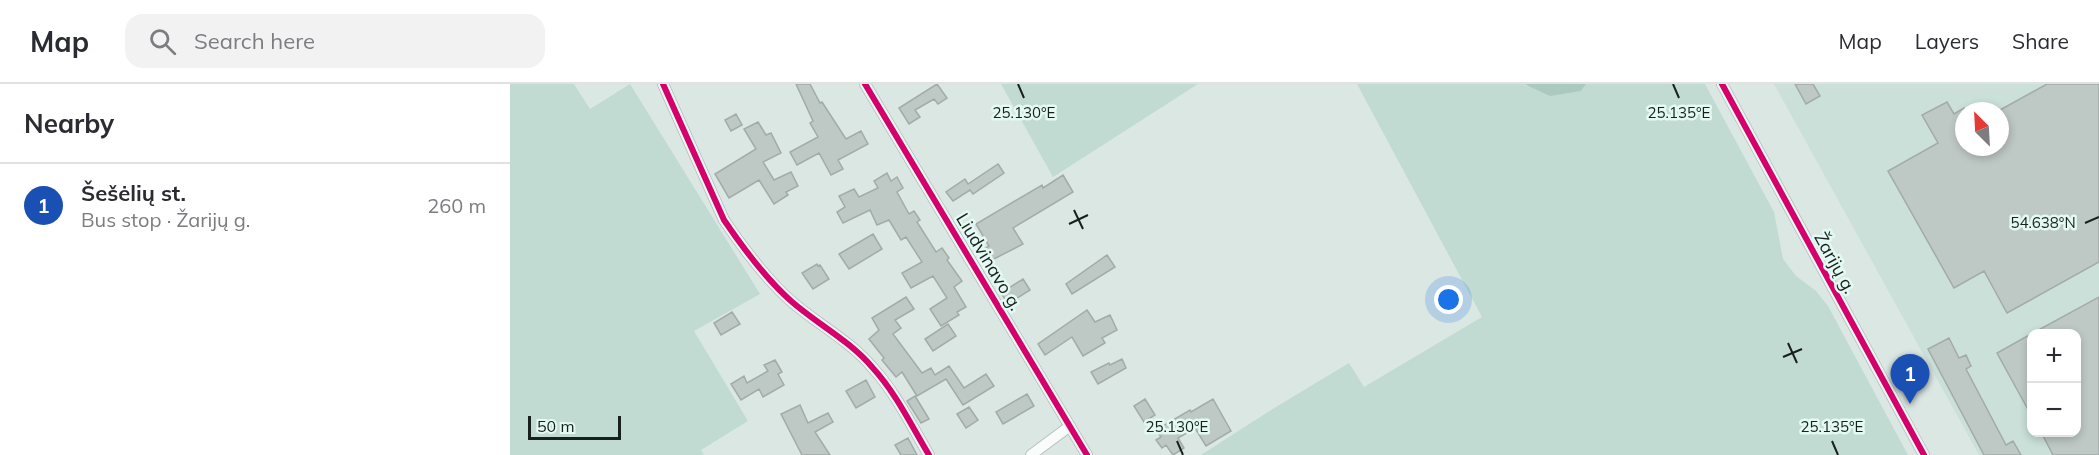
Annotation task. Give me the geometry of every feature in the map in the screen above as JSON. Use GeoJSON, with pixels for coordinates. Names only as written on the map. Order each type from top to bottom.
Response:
{"type":"FeatureCollection","features":[{"type":"Feature","properties":{"kind":"street"},"geometry":{"type":"LineString","coordinates":[[663,84],[724,220],[736,237],[772,282],[791,301],[848,343],[872,366],[889,387],[929,455]]}},
{"type":"Feature","properties":{"kind":"street","name":"Liudvinavo g."},"geometry":{"type":"LineString","coordinates":[[866,84],[1087,455]]}},
{"type":"Feature","properties":{"kind":"street","name":"Žarijų g."},"geometry":{"type":"LineString","coordinates":[[1722,84],[1924,455]]}},
{"type":"Feature","properties":{"kind":"street"},"geometry":{"type":"LineString","coordinates":[[1030,455],[1070,426]]}},
{"type":"Feature","properties":{"kind":"shaded area"},"geometry":{"type":"Polygon","coordinates":[[[510,84],[574,84],[590,109],[630,84],[760,294],[694,331],[748,421],[701,450],[704,455],[510,455],[510,84]]]}},
{"type":"Feature","properties":{"kind":"shaded area"},"geometry":{"type":"Polygon","coordinates":[[[1001,84],[1198,84],[1053,177],[1001,84]]]}},
{"type":"Feature","properties":{"kind":"shaded area"},"geometry":{"type":"Polygon","coordinates":[[[1357,84],[1524,84],[1581,91],[1586,84],[1705,84],[1774,212],[1783,259],[1796,276],[1816,291],[1828,306],[1908,455],[1201,455],[1349,363],[1364,387],[1482,317],[1357,84]]]}},
{"type":"Feature","properties":{"kind":"shaded area"},"geometry":{"type":"Polygon","coordinates":[[[1524,84],[1586,84],[1581,91],[1550,96],[1524,84]]]}},
{"type":"Feature","properties":{"kind":"shaded area"},"geometry":{"type":"Polygon","coordinates":[[[1774,84],[2099,84],[2099,455],[1979,455],[1774,84]]]}},
{"type":"Feature","properties":{"kind":"building"},"geometry":{"type":"Polygon","coordinates":[[[796,84],[810,84],[820,103],[822,102],[846,139],[861,131],[868,144],[838,160],[843,169],[831,175],[819,153],[797,165],[790,152],[818,137],[810,123],[813,121],[796,84]]]}},
{"type":"Feature","properties":{"kind":"building"},"geometry":{"type":"Polygon","coordinates":[[[937,84],[947,98],[938,104],[934,99],[915,110],[920,117],[909,124],[899,108],[937,84]]]}},
{"type":"Feature","properties":{"kind":"building"},"geometry":{"type":"Polygon","coordinates":[[[1795,84],[1813,84],[1820,96],[1806,104],[1795,84]]]}},
{"type":"Feature","properties":{"kind":"building"},"geometry":{"type":"Polygon","coordinates":[[[2047,84],[2099,84],[2099,262],[2007,313],[1984,271],[1954,288],[1888,171],[1938,143],[1922,115],[1947,102],[1955,113],[1955,156],[2009,156],[2009,105],[2047,84]]]}},
{"type":"Feature","properties":{"kind":"building"},"geometry":{"type":"Polygon","coordinates":[[[736,114],[742,125],[731,131],[725,120],[736,114]]]}},
{"type":"Feature","properties":{"kind":"building"},"geometry":{"type":"Polygon","coordinates":[[[758,122],[766,135],[771,133],[781,153],[763,162],[774,180],[791,172],[798,186],[786,192],[788,195],[774,204],[759,180],[729,198],[715,174],[756,149],[744,129],[758,122]]]}},
{"type":"Feature","properties":{"kind":"building"},"geometry":{"type":"Polygon","coordinates":[[[998,164],[1004,173],[973,194],[970,190],[953,201],[946,192],[965,179],[968,184],[998,164]]]}},
{"type":"Feature","properties":{"kind":"building"},"geometry":{"type":"Polygon","coordinates":[[[887,173],[891,181],[897,177],[903,188],[897,192],[909,214],[914,211],[920,220],[917,222],[936,252],[942,248],[949,258],[947,260],[962,281],[954,287],[966,307],[957,312],[959,315],[941,326],[930,309],[947,298],[933,276],[911,288],[902,273],[922,262],[906,237],[901,240],[889,220],[877,225],[870,210],[843,223],[837,212],[845,207],[839,196],[854,189],[859,197],[878,188],[874,181],[887,173]]]}},
{"type":"Feature","properties":{"kind":"building"},"geometry":{"type":"Polygon","coordinates":[[[1063,175],[1073,192],[1013,228],[1023,244],[988,262],[981,251],[989,246],[976,224],[1063,175]]]}},
{"type":"Feature","properties":{"kind":"building"},"geometry":{"type":"Polygon","coordinates":[[[873,234],[882,249],[849,269],[839,254],[873,234]]]}},
{"type":"Feature","properties":{"kind":"building"},"geometry":{"type":"Polygon","coordinates":[[[1107,255],[1115,267],[1072,294],[1066,284],[1107,255]]]}},
{"type":"Feature","properties":{"kind":"building"},"geometry":{"type":"Polygon","coordinates":[[[817,264],[829,279],[813,289],[802,273],[817,264]]]}},
{"type":"Feature","properties":{"kind":"building"},"geometry":{"type":"Polygon","coordinates":[[[1023,279],[1030,290],[1008,304],[1001,293],[1023,279]]]}},
{"type":"Feature","properties":{"kind":"building"},"geometry":{"type":"Polygon","coordinates":[[[906,297],[914,309],[895,320],[901,328],[893,334],[922,373],[931,368],[935,375],[949,366],[964,388],[986,374],[994,386],[963,405],[946,379],[917,396],[902,372],[896,377],[869,339],[879,330],[872,318],[906,297]]]}},
{"type":"Feature","properties":{"kind":"building"},"geometry":{"type":"Polygon","coordinates":[[[2099,297],[2099,455],[2053,455],[2044,437],[2081,437],[2081,329],[2040,329],[2099,297]]]}},
{"type":"Feature","properties":{"kind":"building"},"geometry":{"type":"Polygon","coordinates":[[[1087,310],[1095,322],[1110,315],[1117,330],[1102,338],[1105,343],[1083,356],[1072,337],[1045,355],[1038,344],[1087,310]]]}},
{"type":"Feature","properties":{"kind":"building"},"geometry":{"type":"Polygon","coordinates":[[[732,312],[740,324],[721,335],[714,323],[732,312]]]}},
{"type":"Feature","properties":{"kind":"building"},"geometry":{"type":"Polygon","coordinates":[[[948,324],[956,336],[933,351],[925,339],[948,324]]]}},
{"type":"Feature","properties":{"kind":"building"},"geometry":{"type":"Polygon","coordinates":[[[2027,336],[2027,408],[1997,353],[2027,336]]]}},
{"type":"Feature","properties":{"kind":"building"},"geometry":{"type":"Polygon","coordinates":[[[1949,338],[1959,358],[1966,355],[1971,366],[1966,369],[2006,445],[2013,441],[2021,455],[1984,455],[1928,349],[1949,338]]]}},
{"type":"Feature","properties":{"kind":"building"},"geometry":{"type":"Polygon","coordinates":[[[1122,359],[1126,368],[1098,384],[1091,372],[1122,359]]]}},
{"type":"Feature","properties":{"kind":"building"},"geometry":{"type":"Polygon","coordinates":[[[775,360],[782,372],[778,374],[784,385],[763,397],[759,389],[741,400],[731,384],[744,376],[747,383],[768,371],[764,365],[775,360]]]}},
{"type":"Feature","properties":{"kind":"building"},"geometry":{"type":"Polygon","coordinates":[[[866,380],[875,397],[856,408],[846,391],[866,380]]]}},
{"type":"Feature","properties":{"kind":"building"},"geometry":{"type":"Polygon","coordinates":[[[1027,394],[1034,406],[1003,424],[996,412],[1027,394]]]}},
{"type":"Feature","properties":{"kind":"building"},"geometry":{"type":"Polygon","coordinates":[[[915,396],[929,419],[921,423],[907,401],[915,396]]]}},
{"type":"Feature","properties":{"kind":"building"},"geometry":{"type":"Polygon","coordinates":[[[1145,399],[1155,415],[1144,422],[1134,406],[1145,399]]]}},
{"type":"Feature","properties":{"kind":"building"},"geometry":{"type":"Polygon","coordinates":[[[1213,399],[1231,431],[1206,446],[1195,428],[1178,438],[1184,448],[1173,455],[1166,445],[1162,448],[1156,440],[1161,437],[1156,430],[1213,399]]]}},
{"type":"Feature","properties":{"kind":"building"},"geometry":{"type":"Polygon","coordinates":[[[800,405],[808,423],[828,413],[833,422],[815,432],[830,455],[802,455],[781,414],[800,405]]]}},
{"type":"Feature","properties":{"kind":"building"},"geometry":{"type":"Polygon","coordinates":[[[969,407],[978,420],[966,428],[957,414],[969,407]]]}},
{"type":"Feature","properties":{"kind":"building"},"geometry":{"type":"Polygon","coordinates":[[[908,438],[917,455],[901,455],[895,445],[908,438]]]}},
{"type":"Feature","properties":{"kind":"cycle path"},"geometry":{"type":"LineString","coordinates":[[663,84],[724,220],[739,241],[763,273],[781,292],[843,340],[881,377],[929,455]]}},
{"type":"Feature","properties":{"kind":"cycle path"},"geometry":{"type":"LineString","coordinates":[[865,84],[1087,455]]}},
{"type":"Feature","properties":{"kind":"cycle path"},"geometry":{"type":"LineString","coordinates":[[1722,84],[1924,455]]}},
{"type":"Feature","properties":{"kind":"place","name":"Šešėlių st."},"geometry":{"type":"Point","coordinates":[1910,404]}}]}
